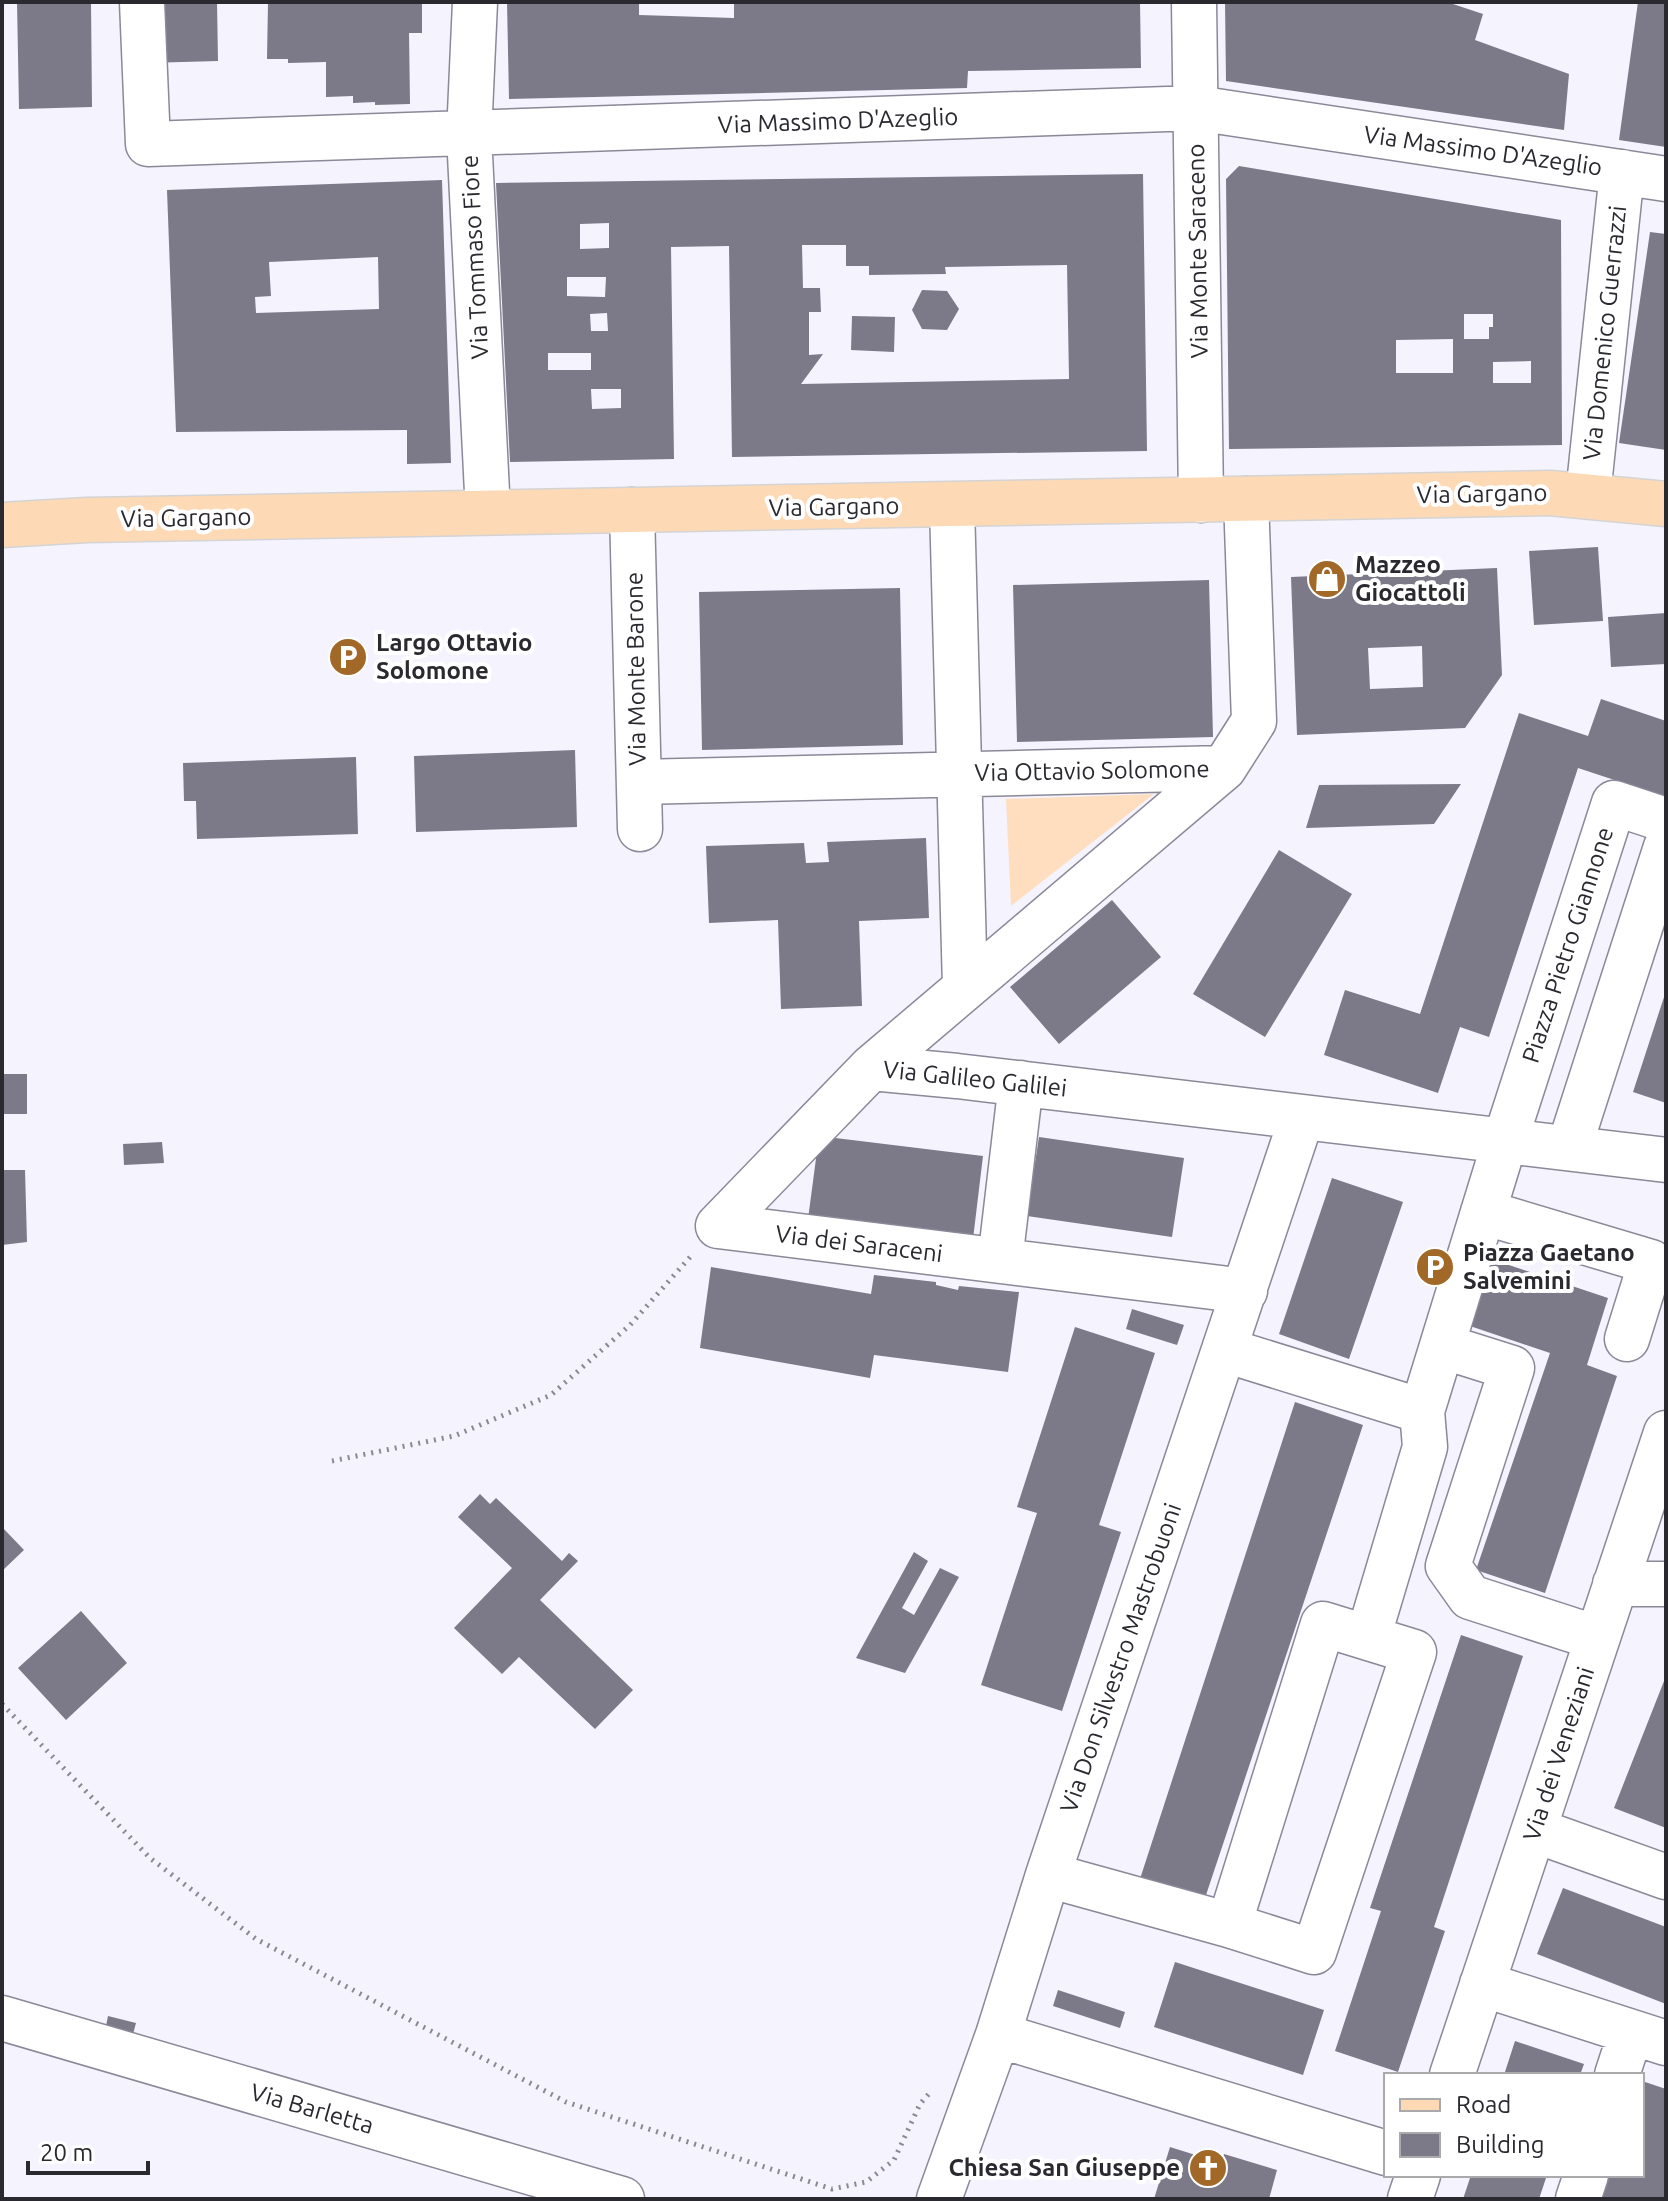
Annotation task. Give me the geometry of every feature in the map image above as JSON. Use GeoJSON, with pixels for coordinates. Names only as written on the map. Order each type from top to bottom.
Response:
{"type":"FeatureCollection","features":[{"type":"Feature","properties":{"kind":"main road","name":"Via Gargano"},"geometry":{"type":"LineString","coordinates":[[2,525],[87,520],[1550,493],[1666,504]]}},
{"type":"Feature","properties":{"kind":"street","name":"Via Massimo D'Azeglio"},"geometry":{"type":"LineString","coordinates":[[142,2],[148,144],[1196,108],[1666,179]]}},
{"type":"Feature","properties":{"kind":"street","name":"Via Tommaso Fiore"},"geometry":{"type":"LineString","coordinates":[[475,2],[469,135],[488,512]]}},
{"type":"Feature","properties":{"kind":"street","name":"Via Monte Saraceno"},"geometry":{"type":"LineString","coordinates":[[1194,2],[1201,500]]}},
{"type":"Feature","properties":{"kind":"street","name":"Via Domenico Guerrazzi"},"geometry":{"type":"LineString","coordinates":[[1588,495],[1622,172]]}},
{"type":"Feature","properties":{"kind":"street"},"geometry":{"type":"LineString","coordinates":[[1224,768],[1254,721],[1246,499]]}},
{"type":"Feature","properties":{"kind":"street"},"geometry":{"type":"LineString","coordinates":[[952,505],[965,988]]}},
{"type":"Feature","properties":{"kind":"street","name":"Via Monte Barone"},"geometry":{"type":"LineString","coordinates":[[632,510],[640,829]]}},
{"type":"Feature","properties":{"kind":"street","name":"Via Ottavio Solomone"},"geometry":{"type":"LineString","coordinates":[[639,782],[1224,768]]}},
{"type":"Feature","properties":{"kind":"street","name":"Via Ottavio Solomone"},"geometry":{"type":"LineString","coordinates":[[871,1068],[1224,768]]}},
{"type":"Feature","properties":{"kind":"street","name":"Piazza Pietro Giannone"},"geometry":{"type":"LineString","coordinates":[[1505,1141],[1614,803],[1666,820]]}},
{"type":"Feature","properties":{"kind":"street"},"geometry":{"type":"LineString","coordinates":[[1569,1148],[1666,847]]}},
{"type":"Feature","properties":{"kind":"street","name":"Via Galileo Galilei"},"geometry":{"type":"LineString","coordinates":[[718,1226],[871,1068],[1666,1160]]}},
{"type":"Feature","properties":{"kind":"street"},"geometry":{"type":"LineString","coordinates":[[1000,1261],[1021,1083]]}},
{"type":"Feature","properties":{"kind":"street","name":"Via Don Silvestro Mastrobuoni"},"geometry":{"type":"LineString","coordinates":[[939,2199],[998,2035],[1048,1875],[1302,1117]]}},
{"type":"Feature","properties":{"kind":"street"},"geometry":{"type":"LineString","coordinates":[[1368,1638],[1425,1447],[1422,1411],[1505,1141]]}},
{"type":"Feature","properties":{"kind":"street"},"geometry":{"type":"LineString","coordinates":[[1483,1212],[1651,1262],[1627,1339]]}},
{"type":"Feature","properties":{"kind":"street","name":"Via dei Saraceni"},"geometry":{"type":"LineString","coordinates":[[718,1226],[1245,1291]]}},
{"type":"Feature","properties":{"kind":"street"},"geometry":{"type":"LineString","coordinates":[[1442,1346],[1512,1368],[1448,1566],[1470,1597],[1597,1638]]}},
{"type":"Feature","properties":{"kind":"street"},"geometry":{"type":"LineString","coordinates":[[1225,1350],[1422,1411]]}},
{"type":"Feature","properties":{"kind":"street","name":"Via dei Veneziani"},"geometry":{"type":"LineString","coordinates":[[1453,2073],[1615,1584],[1664,1447]]}},
{"type":"Feature","properties":{"kind":"street"},"geometry":{"type":"LineString","coordinates":[[1615,1584],[1666,1584]]}},
{"type":"Feature","properties":{"kind":"street"},"geometry":{"type":"LineString","coordinates":[[1048,1875],[1314,1952],[1414,1652],[1323,1624],[1229,1925]]}},
{"type":"Feature","properties":{"kind":"street"},"geometry":{"type":"LineString","coordinates":[[1534,1830],[1666,1877]]}},
{"type":"Feature","properties":{"kind":"street"},"geometry":{"type":"LineString","coordinates":[[1482,1984],[1648,2038],[1619,2073]]}},
{"type":"Feature","properties":{"kind":"street","name":"Via Barletta"},"geometry":{"type":"LineString","coordinates":[[2,2018],[622,2199]]}},
{"type":"Feature","properties":{"kind":"street"},"geometry":{"type":"LineString","coordinates":[[998,2035],[1384,2152]]}},
{"type":"Feature","properties":{"kind":"street"},"geometry":{"type":"LineString","coordinates":[[1410,2199],[1417,2177]]}},
{"type":"Feature","properties":{"kind":"street"},"geometry":{"type":"LineString","coordinates":[[1578,2199],[1585,2177]]}},
{"type":"Feature","properties":{"kind":"path"},"geometry":{"type":"LineString","coordinates":[[332,1461],[454,1436],[551,1395],[630,1325],[718,1226]]}},
{"type":"Feature","properties":{"kind":"path"},"geometry":{"type":"LineString","coordinates":[[2,1704],[150,1858],[256,1939],[566,2102],[832,2189],[866,2182],[894,2160],[920,2104],[941,2080]]}},
{"type":"Feature","properties":{"kind":"shaded area"},"geometry":{"type":"Polygon","coordinates":[[[1154,794],[1011,906],[1006,799],[1154,794]]]}},
{"type":"Feature","properties":{"kind":"building"},"geometry":{"type":"Polygon","coordinates":[[[17,2],[91,2],[92,107],[19,109],[17,2]]]}},
{"type":"Feature","properties":{"kind":"building"},"geometry":{"type":"Polygon","coordinates":[[[146,2],[217,2],[218,61],[147,63],[146,2]]]}},
{"type":"Feature","properties":{"kind":"building"},"geometry":{"type":"Polygon","coordinates":[[[268,2],[422,2],[422,33],[409,33],[410,104],[375,105],[375,102],[353,103],[353,96],[326,97],[326,62],[288,63],[288,59],[267,59],[268,2]]]}},
{"type":"Feature","properties":{"kind":"building"},"geometry":{"type":"Polygon","coordinates":[[[507,2],[639,2],[639,15],[734,18],[734,2],[1140,2],[1141,68],[968,71],[967,88],[509,99],[507,2]]]}},
{"type":"Feature","properties":{"kind":"building"},"geometry":{"type":"Polygon","coordinates":[[[1225,2],[1447,2],[1483,14],[1475,40],[1569,74],[1564,130],[1226,81],[1225,2]]]}},
{"type":"Feature","properties":{"kind":"building"},"geometry":{"type":"Polygon","coordinates":[[[1638,2],[1666,2],[1666,147],[1619,140],[1638,2]]]}},
{"type":"Feature","properties":{"kind":"building"},"geometry":{"type":"Polygon","coordinates":[[[1239,166],[1561,220],[1562,445],[1229,449],[1226,179],[1239,166]],[[1464,314],[1464,339],[1489,339],[1493,314],[1464,314]],[[1453,339],[1396,340],[1396,373],[1453,373],[1453,339]],[[1531,361],[1493,362],[1493,383],[1531,383],[1531,361]]]}},
{"type":"Feature","properties":{"kind":"building"},"geometry":{"type":"Polygon","coordinates":[[[1143,174],[1147,451],[732,457],[729,246],[671,247],[674,459],[510,462],[496,183],[1143,174]],[[609,223],[580,224],[580,249],[609,248],[609,223]],[[802,245],[803,288],[820,288],[821,312],[809,312],[809,355],[823,354],[801,384],[1069,379],[1067,265],[945,267],[946,274],[869,275],[869,266],[846,266],[846,245],[802,245]],[[567,277],[567,296],[605,297],[606,277],[567,277]],[[607,313],[590,314],[591,331],[608,331],[607,313]],[[548,353],[548,370],[591,370],[591,353],[548,353]],[[591,389],[592,409],[621,408],[621,389],[591,389]]]}},
{"type":"Feature","properties":{"kind":"building"},"geometry":{"type":"Polygon","coordinates":[[[442,180],[451,463],[407,464],[407,430],[176,432],[167,190],[442,180]],[[378,257],[269,262],[271,296],[255,297],[256,313],[379,309],[378,257]]]}},
{"type":"Feature","properties":{"kind":"building"},"geometry":{"type":"Polygon","coordinates":[[[1650,232],[1666,234],[1666,450],[1619,443],[1650,232]]]}},
{"type":"Feature","properties":{"kind":"building"},"geometry":{"type":"Polygon","coordinates":[[[922,290],[947,291],[959,309],[947,330],[922,329],[912,310],[922,290]]]}},
{"type":"Feature","properties":{"kind":"building"},"geometry":{"type":"Polygon","coordinates":[[[852,316],[895,317],[894,352],[851,350],[852,316]]]}},
{"type":"Feature","properties":{"kind":"building"},"geometry":{"type":"Polygon","coordinates":[[[1598,547],[1603,621],[1534,625],[1529,551],[1598,547]]]}},
{"type":"Feature","properties":{"kind":"building"},"geometry":{"type":"Polygon","coordinates":[[[1497,568],[1502,675],[1465,728],[1297,735],[1291,577],[1497,568]],[[1422,646],[1368,648],[1370,689],[1423,687],[1422,646]]]}},
{"type":"Feature","properties":{"kind":"building"},"geometry":{"type":"Polygon","coordinates":[[[1209,580],[1213,737],[1017,742],[1013,585],[1209,580]]]}},
{"type":"Feature","properties":{"kind":"building"},"geometry":{"type":"Polygon","coordinates":[[[900,588],[903,745],[702,750],[699,592],[900,588]]]}},
{"type":"Feature","properties":{"kind":"building"},"geometry":{"type":"Polygon","coordinates":[[[1666,613],[1666,664],[1611,667],[1608,617],[1666,613]]]}},
{"type":"Feature","properties":{"kind":"building"},"geometry":{"type":"Polygon","coordinates":[[[1601,699],[1666,721],[1666,797],[1578,768],[1489,1037],[1460,1027],[1438,1093],[1324,1055],[1345,990],[1420,1014],[1519,713],[1588,736],[1601,699]]]}},
{"type":"Feature","properties":{"kind":"building"},"geometry":{"type":"Polygon","coordinates":[[[575,750],[577,827],[416,832],[414,756],[575,750]]]}},
{"type":"Feature","properties":{"kind":"building"},"geometry":{"type":"Polygon","coordinates":[[[356,757],[358,834],[197,839],[196,801],[184,801],[183,763],[356,757]]]}},
{"type":"Feature","properties":{"kind":"building"},"geometry":{"type":"Polygon","coordinates":[[[1461,784],[1434,824],[1306,828],[1319,785],[1461,784]]]}},
{"type":"Feature","properties":{"kind":"building"},"geometry":{"type":"Polygon","coordinates":[[[926,838],[929,918],[859,921],[862,1006],[781,1009],[778,920],[709,923],[706,846],[804,843],[806,863],[829,862],[827,842],[926,838]]]}},
{"type":"Feature","properties":{"kind":"building"},"geometry":{"type":"Polygon","coordinates":[[[1279,850],[1352,894],[1265,1037],[1193,994],[1279,850]]]}},
{"type":"Feature","properties":{"kind":"building"},"geometry":{"type":"Polygon","coordinates":[[[1112,900],[1161,957],[1059,1044],[1010,987],[1112,900]]]}},
{"type":"Feature","properties":{"kind":"building"},"geometry":{"type":"Polygon","coordinates":[[[1666,994],[1666,1103],[1633,1092],[1666,994]]]}},
{"type":"Feature","properties":{"kind":"building"},"geometry":{"type":"Polygon","coordinates":[[[2,1074],[27,1074],[27,1114],[2,1114],[2,1074]]]}},
{"type":"Feature","properties":{"kind":"building"},"geometry":{"type":"Polygon","coordinates":[[[819,1136],[983,1156],[973,1239],[808,1219],[819,1136]]]}},
{"type":"Feature","properties":{"kind":"building"},"geometry":{"type":"Polygon","coordinates":[[[1039,1137],[1184,1158],[1172,1237],[1027,1216],[1039,1137]]]}},
{"type":"Feature","properties":{"kind":"building"},"geometry":{"type":"Polygon","coordinates":[[[162,1142],[164,1163],[124,1165],[123,1144],[162,1142]]]}},
{"type":"Feature","properties":{"kind":"building"},"geometry":{"type":"Polygon","coordinates":[[[2,1170],[25,1170],[27,1242],[2,1245],[2,1170]]]}},
{"type":"Feature","properties":{"kind":"building"},"geometry":{"type":"Polygon","coordinates":[[[1332,1178],[1403,1202],[1349,1359],[1279,1334],[1332,1178]]]}},
{"type":"Feature","properties":{"kind":"building"},"geometry":{"type":"Polygon","coordinates":[[[1491,1259],[1608,1298],[1587,1365],[1617,1376],[1545,1593],[1476,1570],[1550,1353],[1470,1326],[1491,1259]]]}},
{"type":"Feature","properties":{"kind":"building"},"geometry":{"type":"Polygon","coordinates":[[[711,1267],[871,1294],[874,1275],[936,1282],[936,1285],[958,1290],[959,1286],[1019,1292],[1008,1372],[874,1355],[870,1378],[700,1348],[711,1267]]]}},
{"type":"Feature","properties":{"kind":"building"},"geometry":{"type":"Polygon","coordinates":[[[1132,1309],[1184,1325],[1177,1345],[1126,1329],[1132,1309]]]}},
{"type":"Feature","properties":{"kind":"building"},"geometry":{"type":"Polygon","coordinates":[[[1075,1327],[1155,1353],[1099,1525],[1121,1532],[1062,1711],[981,1685],[1037,1513],[1017,1507],[1075,1327]]]}},
{"type":"Feature","properties":{"kind":"building"},"geometry":{"type":"Polygon","coordinates":[[[1295,1402],[1363,1425],[1203,1904],[1139,1882],[1295,1402]]]}},
{"type":"Feature","properties":{"kind":"building"},"geometry":{"type":"Polygon","coordinates":[[[480,1494],[490,1504],[496,1498],[562,1561],[569,1553],[578,1561],[540,1600],[633,1690],[595,1729],[519,1657],[502,1674],[454,1628],[512,1568],[458,1517],[480,1494]]]}},
{"type":"Feature","properties":{"kind":"building"},"geometry":{"type":"Polygon","coordinates":[[[2,1527],[24,1550],[2,1571],[2,1527]]]}},
{"type":"Feature","properties":{"kind":"building"},"geometry":{"type":"Polygon","coordinates":[[[914,1552],[928,1561],[902,1608],[914,1615],[940,1568],[959,1577],[905,1673],[856,1658],[914,1552]]]}},
{"type":"Feature","properties":{"kind":"building"},"geometry":{"type":"Polygon","coordinates":[[[81,1611],[127,1663],[66,1720],[18,1668],[81,1611]]]}},
{"type":"Feature","properties":{"kind":"building"},"geometry":{"type":"Polygon","coordinates":[[[1461,1635],[1523,1656],[1434,1927],[1445,1931],[1398,2072],[1335,2051],[1381,1911],[1370,1908],[1461,1635]]]}},
{"type":"Feature","properties":{"kind":"building"},"geometry":{"type":"Polygon","coordinates":[[[1666,1676],[1666,1828],[1614,1808],[1666,1676]]]}},
{"type":"Feature","properties":{"kind":"building"},"geometry":{"type":"Polygon","coordinates":[[[1563,1888],[1666,1927],[1666,2004],[1537,1954],[1563,1888]]]}},
{"type":"Feature","properties":{"kind":"building"},"geometry":{"type":"Polygon","coordinates":[[[1175,1962],[1324,2010],[1303,2075],[1154,2027],[1175,1962]]]}},
{"type":"Feature","properties":{"kind":"building"},"geometry":{"type":"Polygon","coordinates":[[[1058,1990],[1125,2012],[1120,2028],[1053,2006],[1058,1990]]]}},
{"type":"Feature","properties":{"kind":"building"},"geometry":{"type":"Polygon","coordinates":[[[108,2016],[136,2023],[132,2038],[105,2031],[108,2016]]]}},
{"type":"Feature","properties":{"kind":"building"},"geometry":{"type":"Polygon","coordinates":[[[1515,2041],[1584,2064],[1581,2073],[1505,2073],[1515,2041]]]}},
{"type":"Feature","properties":{"kind":"building"},"geometry":{"type":"Polygon","coordinates":[[[1644,2082],[1666,2089],[1666,2199],[1594,2199],[1601,2177],[1644,2177],[1644,2082]]]}},
{"type":"Feature","properties":{"kind":"building","name":"Chiesa San Giuseppe"},"geometry":{"type":"Polygon","coordinates":[[[1170,2147],[1221,2163],[1224,2154],[1277,2170],[1269,2199],[1154,2199],[1170,2147]]]}},
{"type":"Feature","properties":{"kind":"building"},"geometry":{"type":"Polygon","coordinates":[[[1470,2177],[1546,2177],[1539,2199],[1463,2199],[1470,2177]]]}},
{"type":"Feature","properties":{"kind":"place","name":"Mazzeo Giocattoli"},"geometry":{"type":"Point","coordinates":[1327,579]}},
{"type":"Feature","properties":{"kind":"place","name":"Largo Ottavio Solomone"},"geometry":{"type":"Point","coordinates":[348,657]}},
{"type":"Feature","properties":{"kind":"place","name":"Piazza Gaetano Salvemini"},"geometry":{"type":"Point","coordinates":[1435,1267]}},
{"type":"Feature","properties":{"kind":"place","name":"Chiesa San Giuseppe"},"geometry":{"type":"Point","coordinates":[1208,2168]}}]}
